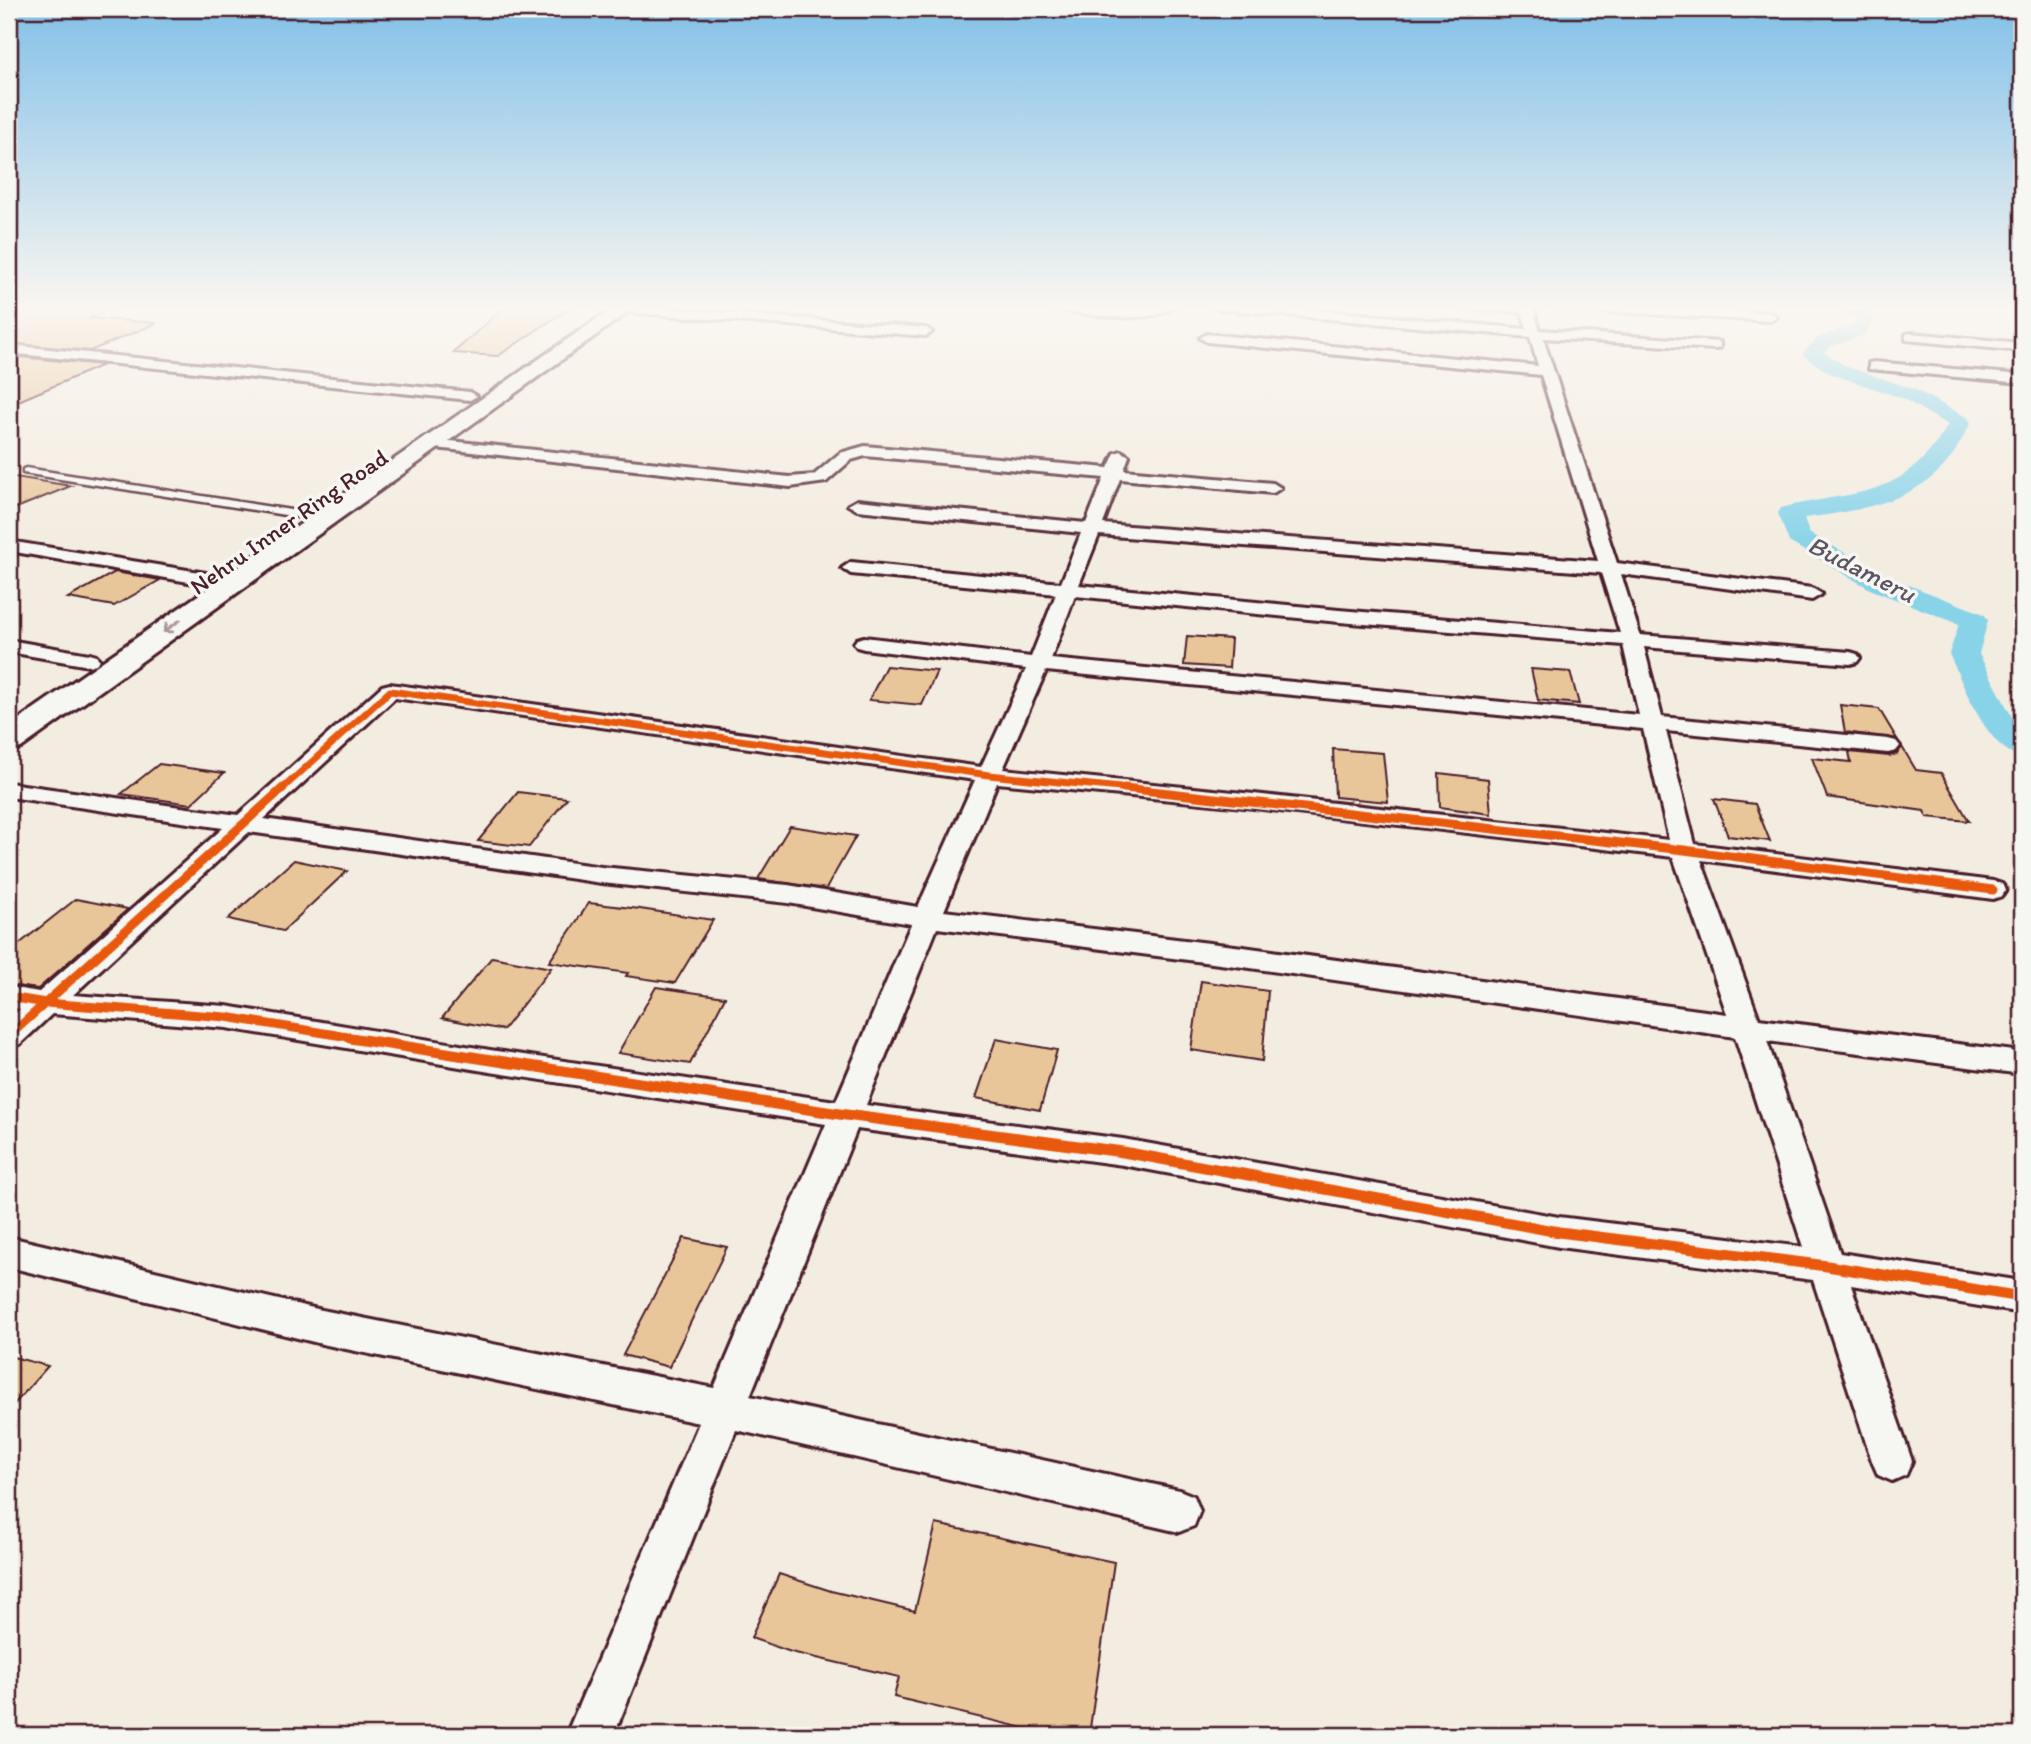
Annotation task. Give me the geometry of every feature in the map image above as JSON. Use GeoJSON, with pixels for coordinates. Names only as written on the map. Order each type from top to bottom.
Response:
{"type":"FeatureCollection","features":[{"type":"Feature","properties":{"kind":"main road","name":"Nehru Inner Ring Road"},"geometry":{"type":"LineString","coordinates":[[9,715],[297,514],[486,386]]}},
{"type":"Feature","properties":{"kind":"main road"},"geometry":{"type":"LineString","coordinates":[[9,741],[510,386]]}},
{"type":"Feature","properties":{"kind":"street"},"geometry":{"type":"LineString","coordinates":[[376,386],[470,396]]}},
{"type":"Feature","properties":{"kind":"street"},"geometry":{"type":"LineString","coordinates":[[1551,386],[1632,640],[1684,850],[1747,1028],[1892,1461]]}},
{"type":"Feature","properties":{"kind":"street"},"geometry":{"type":"LineString","coordinates":[[2008,386],[2016,397]]}},
{"type":"Feature","properties":{"kind":"street"},"geometry":{"type":"LineString","coordinates":[[432,444],[790,482],[810,482],[823,478],[845,455],[865,451],[1117,465],[1273,488]]}},
{"type":"Feature","properties":{"kind":"street"},"geometry":{"type":"LineString","coordinates":[[590,1735],[928,918],[1038,664],[1117,465]]}},
{"type":"Feature","properties":{"kind":"street"},"geometry":{"type":"LineString","coordinates":[[857,505],[1092,529],[1609,568],[1756,584],[1812,594]]}},
{"type":"Feature","properties":{"kind":"street"},"geometry":{"type":"LineString","coordinates":[[9,546],[206,579]]}},
{"type":"Feature","properties":{"kind":"street"},"geometry":{"type":"LineString","coordinates":[[850,568],[1067,591],[1850,658]]}},
{"type":"Feature","properties":{"kind":"street"},"geometry":{"type":"LineString","coordinates":[[864,643],[1038,664],[1888,746]]}},
{"type":"Feature","properties":{"kind":"street"},"geometry":{"type":"LineString","coordinates":[[9,646],[89,660]]}},
{"type":"Feature","properties":{"kind":"street"},"geometry":{"type":"LineString","coordinates":[[9,1036],[390,691],[989,775],[1254,801],[1684,850],[1993,890]]}},
{"type":"Feature","properties":{"kind":"street"},"geometry":{"type":"LineString","coordinates":[[9,790],[602,875],[788,894],[928,918],[1493,990],[1747,1028],[2022,1063]]}},
{"type":"Feature","properties":{"kind":"street"},"geometry":{"type":"LineString","coordinates":[[9,997],[46,1003],[226,1017],[846,1115],[1123,1152],[1559,1232],[1827,1266],[2022,1297]]}},
{"type":"Feature","properties":{"kind":"street"},"geometry":{"type":"LineString","coordinates":[[9,1252],[322,1327],[724,1409],[1179,1511]]}},
{"type":"Feature","properties":{"kind":"lane"},"geometry":{"type":"LineString","coordinates":[[26,471],[297,514]]}},
{"type":"Feature","properties":{"kind":"building"},"geometry":{"type":"Polygon","coordinates":[[[9,386],[53,386],[9,405],[9,386]]]}},
{"type":"Feature","properties":{"kind":"building"},"geometry":{"type":"Polygon","coordinates":[[[9,476],[71,486],[9,511],[9,476]]]}},
{"type":"Feature","properties":{"kind":"building"},"geometry":{"type":"Polygon","coordinates":[[[115,572],[160,580],[114,606],[68,598],[115,572]]]}},
{"type":"Feature","properties":{"kind":"building"},"geometry":{"type":"Polygon","coordinates":[[[1187,636],[1231,639],[1229,668],[1184,665],[1187,636]]]}},
{"type":"Feature","properties":{"kind":"building"},"geometry":{"type":"Polygon","coordinates":[[[886,666],[937,671],[922,705],[869,700],[886,666]]]}},
{"type":"Feature","properties":{"kind":"building"},"geometry":{"type":"Polygon","coordinates":[[[1531,669],[1570,672],[1579,704],[1538,700],[1531,669]]]}},
{"type":"Feature","properties":{"kind":"building"},"geometry":{"type":"Polygon","coordinates":[[[1840,705],[1879,709],[1897,739],[1845,732],[1840,705]]]}},
{"type":"Feature","properties":{"kind":"building"},"geometry":{"type":"Polygon","coordinates":[[[1902,747],[1916,770],[1941,773],[1969,821],[1927,817],[1924,811],[1827,797],[1812,758],[1851,762],[1849,752],[1889,756],[1897,754],[1902,747]]]}},
{"type":"Feature","properties":{"kind":"building"},"geometry":{"type":"Polygon","coordinates":[[[1333,749],[1383,753],[1388,802],[1335,797],[1333,749]]]}},
{"type":"Feature","properties":{"kind":"building"},"geometry":{"type":"Polygon","coordinates":[[[159,764],[224,773],[191,804],[121,794],[159,764]]]}},
{"type":"Feature","properties":{"kind":"building"},"geometry":{"type":"Polygon","coordinates":[[[1439,773],[1488,779],[1491,814],[1440,807],[1439,773]]]}},
{"type":"Feature","properties":{"kind":"building"},"geometry":{"type":"Polygon","coordinates":[[[518,792],[567,798],[529,847],[478,841],[518,792]]]}},
{"type":"Feature","properties":{"kind":"building"},"geometry":{"type":"Polygon","coordinates":[[[1714,799],[1755,804],[1770,841],[1728,836],[1714,799]]]}},
{"type":"Feature","properties":{"kind":"building"},"geometry":{"type":"Polygon","coordinates":[[[790,826],[856,836],[826,889],[758,879],[790,826]]]}},
{"type":"Feature","properties":{"kind":"building"},"geometry":{"type":"Polygon","coordinates":[[[294,860],[347,871],[283,931],[228,919],[294,860]]]}},
{"type":"Feature","properties":{"kind":"building"},"geometry":{"type":"Polygon","coordinates":[[[76,899],[128,909],[38,989],[9,985],[9,952],[76,899]]]}},
{"type":"Feature","properties":{"kind":"building"},"geometry":{"type":"Polygon","coordinates":[[[589,903],[713,920],[675,983],[626,976],[628,973],[549,962],[589,903]]]}},
{"type":"Feature","properties":{"kind":"building"},"geometry":{"type":"Polygon","coordinates":[[[492,957],[551,968],[503,1030],[442,1018],[492,957]]]}},
{"type":"Feature","properties":{"kind":"building"},"geometry":{"type":"Polygon","coordinates":[[[1201,981],[1268,991],[1262,1061],[1191,1050],[1201,981]]]}},
{"type":"Feature","properties":{"kind":"building"},"geometry":{"type":"Polygon","coordinates":[[[656,987],[725,997],[690,1064],[618,1053],[656,987]]]}},
{"type":"Feature","properties":{"kind":"building"},"geometry":{"type":"Polygon","coordinates":[[[996,1039],[1057,1050],[1040,1110],[976,1098],[996,1039]]]}},
{"type":"Feature","properties":{"kind":"building"},"geometry":{"type":"Polygon","coordinates":[[[684,1238],[727,1247],[669,1367],[623,1355],[684,1238]]]}},
{"type":"Feature","properties":{"kind":"building"},"geometry":{"type":"Polygon","coordinates":[[[9,1356],[48,1366],[9,1410],[9,1356]]]}},
{"type":"Feature","properties":{"kind":"building"},"geometry":{"type":"Polygon","coordinates":[[[936,1524],[1114,1562],[1089,1735],[1053,1735],[894,1697],[899,1677],[791,1652],[751,1638],[779,1574],[831,1591],[915,1611],[936,1524]]]}},
{"type":"Feature","properties":{"kind":"waterway","name":"Budameru"},"geometry":{"type":"LineString","coordinates":[[1886,386],[1909,394],[1960,423],[1937,460],[1901,486],[1865,500],[1790,513],[1798,537],[1881,584],[1974,620],[1964,654],[1999,723],[2022,747]]}},
{"type":"Feature","properties":{"kind":"cycle path"},"geometry":{"type":"LineString","coordinates":[[9,1036],[390,691],[989,775],[1254,801],[1684,850],[1993,890]]}},
{"type":"Feature","properties":{"kind":"cycle path"},"geometry":{"type":"LineString","coordinates":[[9,997],[46,1003],[226,1017],[490,1061],[846,1115],[1123,1152],[1559,1232],[1827,1266],[2022,1297]]}}]}
